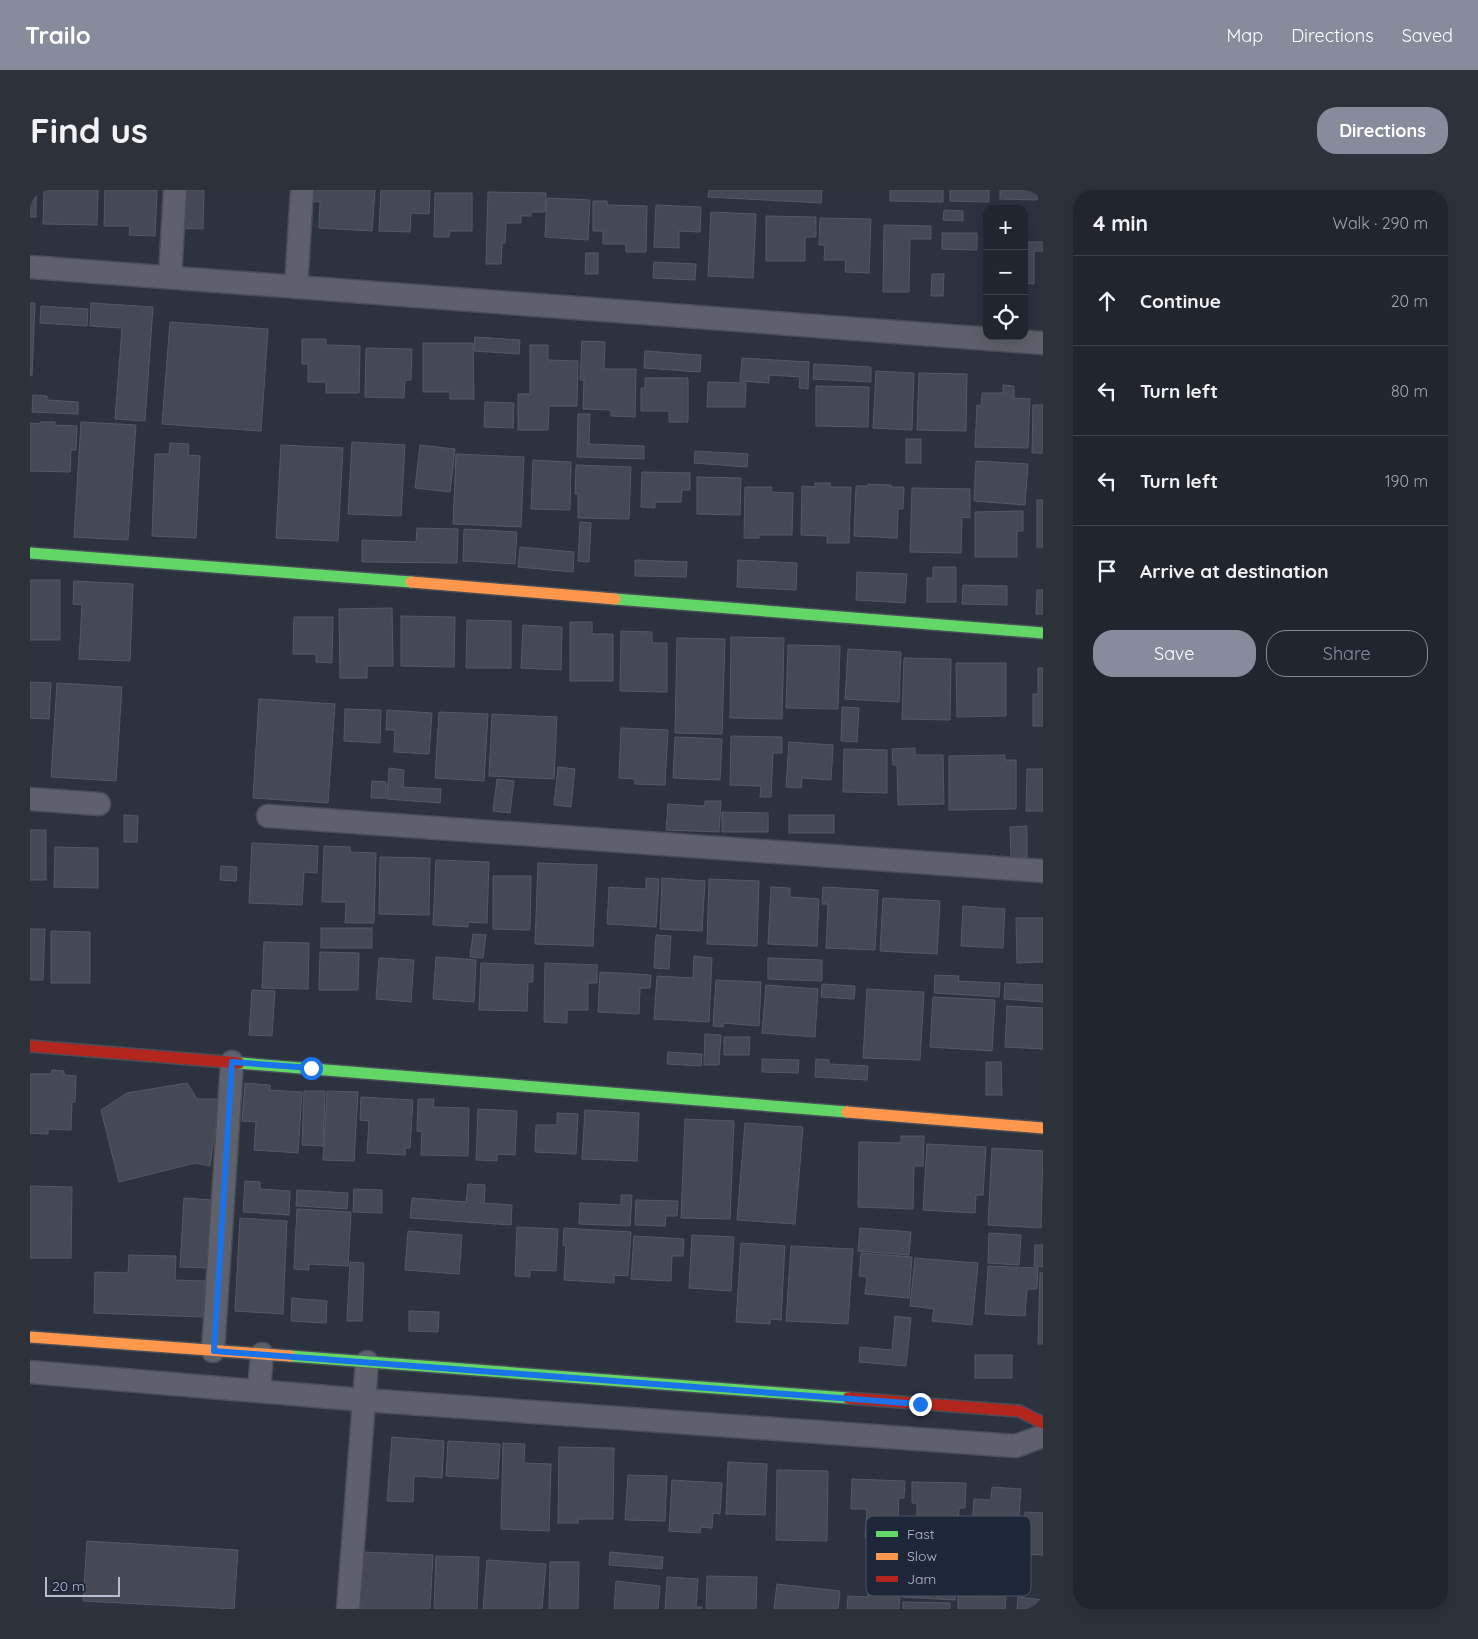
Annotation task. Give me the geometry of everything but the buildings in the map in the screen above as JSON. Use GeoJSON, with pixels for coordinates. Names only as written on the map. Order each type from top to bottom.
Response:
{"type":"FeatureCollection","features":[{"type":"Feature","properties":{"kind":"street"},"geometry":{"type":"LineString","coordinates":[[170,277],[175,190]]}},
{"type":"Feature","properties":{"kind":"street"},"geometry":{"type":"LineString","coordinates":[[296,287],[302,190]]}},
{"type":"Feature","properties":{"kind":"street"},"geometry":{"type":"LineString","coordinates":[[30,267],[1043,343]]}},
{"type":"Feature","properties":{"kind":"street"},"geometry":{"type":"LineString","coordinates":[[30,553],[1043,633]]}},
{"type":"Feature","properties":{"kind":"street"},"geometry":{"type":"LineString","coordinates":[[30,799],[99,804]]}},
{"type":"Feature","properties":{"kind":"street"},"geometry":{"type":"LineString","coordinates":[[268,816],[1043,871]]}},
{"type":"Feature","properties":{"kind":"street"},"geometry":{"type":"LineString","coordinates":[[30,1046],[1043,1128]]}},
{"type":"Feature","properties":{"kind":"street"},"geometry":{"type":"LineString","coordinates":[[214,1351],[232,1062]]}},
{"type":"Feature","properties":{"kind":"street"},"geometry":{"type":"LineString","coordinates":[[30,1343],[262,1354],[1020,1411],[1043,1423]]}},
{"type":"Feature","properties":{"kind":"street"},"geometry":{"type":"LineString","coordinates":[[259,1391],[262,1354]]}},
{"type":"Feature","properties":{"kind":"street"},"geometry":{"type":"LineString","coordinates":[[348,1609],[367,1362]]}},
{"type":"Feature","properties":{"kind":"street"},"geometry":{"type":"LineString","coordinates":[[30,1372],[364,1400],[1016,1446],[1043,1436]]}},
{"type":"Feature","properties":{"kind":"traffic: fast"},"geometry":{"type":"LineString","coordinates":[[30,553],[411,582]]}},
{"type":"Feature","properties":{"kind":"traffic: fast"},"geometry":{"type":"LineString","coordinates":[[615,599],[1043,633]]}},
{"type":"Feature","properties":{"kind":"traffic: fast"},"geometry":{"type":"LineString","coordinates":[[239,1063],[847,1112]]}},
{"type":"Feature","properties":{"kind":"traffic: fast"},"geometry":{"type":"LineString","coordinates":[[290,1356],[848,1398]]}},
{"type":"Feature","properties":{"kind":"traffic: slow"},"geometry":{"type":"LineString","coordinates":[[411,582],[615,599]]}},
{"type":"Feature","properties":{"kind":"traffic: slow"},"geometry":{"type":"LineString","coordinates":[[847,1112],[1043,1128]]}},
{"type":"Feature","properties":{"kind":"traffic: slow"},"geometry":{"type":"LineString","coordinates":[[30,1337],[290,1356]]}},
{"type":"Feature","properties":{"kind":"traffic: jam"},"geometry":{"type":"LineString","coordinates":[[30,1046],[239,1063]]}},
{"type":"Feature","properties":{"kind":"traffic: jam"},"geometry":{"type":"LineString","coordinates":[[848,1398],[1019,1411],[1043,1423]]}},
{"type":"Feature","properties":{"kind":"route"},"geometry":{"type":"LineString","coordinates":[[311,1068],[232,1062],[214,1351],[920,1404]]}}]}
